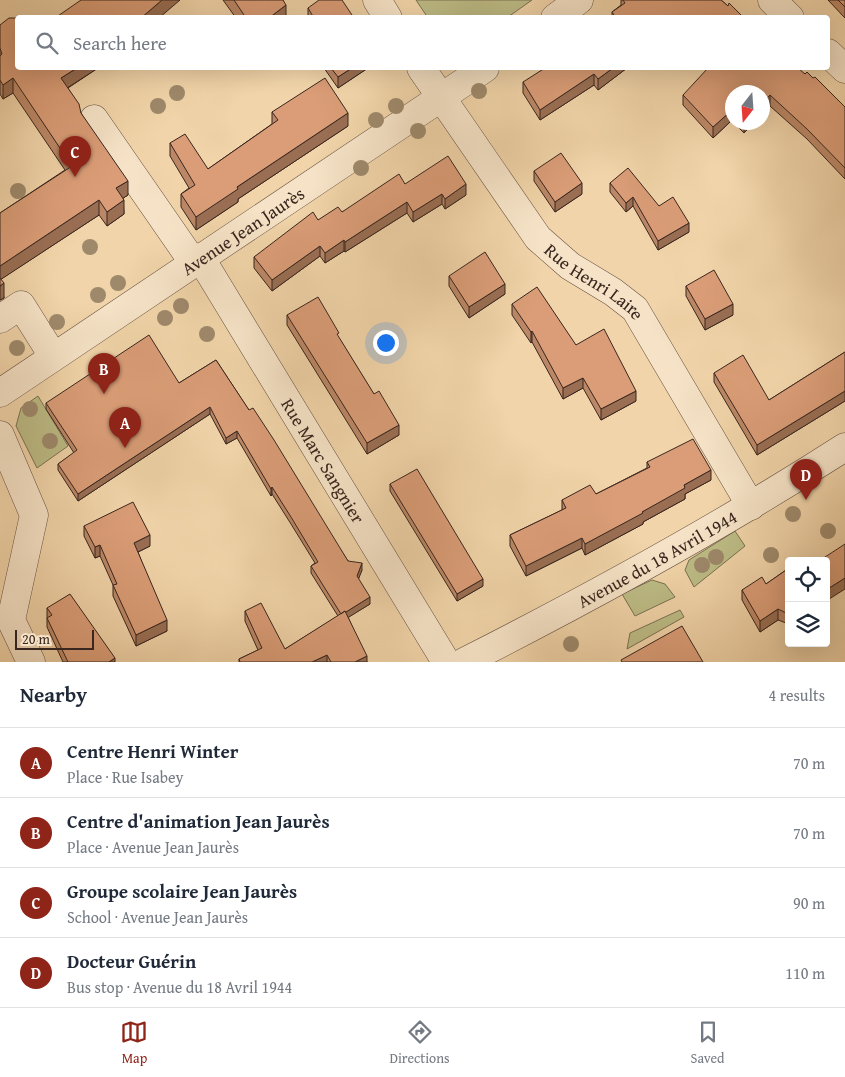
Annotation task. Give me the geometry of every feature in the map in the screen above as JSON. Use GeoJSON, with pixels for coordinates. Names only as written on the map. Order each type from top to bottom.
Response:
{"type":"FeatureCollection","features":[{"type":"Feature","properties":{"kind":"street"},"geometry":{"type":"LineString","coordinates":[[376,0],[386,15]]}},
{"type":"Feature","properties":{"kind":"street"},"geometry":{"type":"LineString","coordinates":[[559,15],[579,0]]}},
{"type":"Feature","properties":{"kind":"street"},"geometry":{"type":"LineString","coordinates":[[772,0],[787,15]]}},
{"type":"Feature","properties":{"kind":"street"},"geometry":{"type":"LineString","coordinates":[[830,55],[845,69]]}},
{"type":"Feature","properties":{"kind":"street","name":"Rue Henri Laire"},"geometry":{"type":"LineString","coordinates":[[421,70],[538,238],[570,266],[613,292],[635,309],[751,506]]}},
{"type":"Feature","properties":{"kind":"street","name":"Avenue Jean Jaurès"},"geometry":{"type":"LineString","coordinates":[[2,388],[482,70]]}},
{"type":"Feature","properties":{"kind":"street","name":"Rue Marc Sangnier"},"geometry":{"type":"LineString","coordinates":[[94,119],[196,260],[446,662]]}},
{"type":"Feature","properties":{"kind":"street"},"geometry":{"type":"LineString","coordinates":[[0,319],[21,305],[53,356]]}},
{"type":"Feature","properties":{"kind":"street"},"geometry":{"type":"LineString","coordinates":[[0,436],[34,515],[11,620],[31,662]]}},
{"type":"Feature","properties":{"kind":"street","name":"Avenue du 18 Avril 1944"},"geometry":{"type":"LineString","coordinates":[[464,662],[640,570],[751,506],[845,447]]}},
{"type":"Feature","properties":{"kind":"shaded area"},"geometry":{"type":"Polygon","coordinates":[[[416,0],[532,0],[511,15],[426,15],[416,0]]]}},
{"type":"Feature","properties":{"kind":"shaded area"},"geometry":{"type":"Polygon","coordinates":[[[38,396],[68,446],[37,468],[16,426],[21,408],[38,396]]]}},
{"type":"Feature","properties":{"kind":"shaded area"},"geometry":{"type":"Polygon","coordinates":[[[735,531],[745,546],[694,587],[685,570],[689,560],[735,531]]]}},
{"type":"Feature","properties":{"kind":"shaded area"},"geometry":{"type":"Polygon","coordinates":[[[652,580],[665,584],[675,597],[635,616],[622,594],[652,580]]]}},
{"type":"Feature","properties":{"kind":"shaded area"},"geometry":{"type":"Polygon","coordinates":[[[680,610],[684,617],[627,649],[630,633],[680,610]]]}},
{"type":"Feature","properties":{"kind":"building"},"geometry":{"type":"Polygon","coordinates":[[[81,0],[162,0],[144,15],[59,15],[81,0]]]}},
{"type":"Feature","properties":{"kind":"building"},"geometry":{"type":"Polygon","coordinates":[[[234,0],[283,0],[286,5],[273,15],[244,15],[234,0]]]}},
{"type":"Feature","properties":{"kind":"building"},"geometry":{"type":"Polygon","coordinates":[[[319,0],[342,0],[352,15],[312,15],[308,8],[319,0]]]}},
{"type":"Feature","properties":{"kind":"building"},"geometry":{"type":"Polygon","coordinates":[[[623,0],[721,0],[728,6],[729,3],[741,15],[614,15],[612,12],[625,3],[623,0]]]}},
{"type":"Feature","properties":{"kind":"building"},"geometry":{"type":"Polygon","coordinates":[[[838,0],[845,0],[845,7],[838,0]]]}},
{"type":"Feature","properties":{"kind":"building"},"geometry":{"type":"Polygon","coordinates":[[[9,18],[15,18],[15,70],[74,70],[61,78],[79,104],[81,113],[128,181],[116,188],[124,200],[107,212],[99,200],[0,266],[0,213],[72,166],[13,78],[3,85],[0,80],[0,56],[2,54],[0,48],[0,25],[9,18]]]}},
{"type":"Feature","properties":{"kind":"building"},"geometry":{"type":"Polygon","coordinates":[[[333,70],[349,70],[338,77],[333,70]]]}},
{"type":"Feature","properties":{"kind":"building"},"geometry":{"type":"Polygon","coordinates":[[[542,70],[610,70],[598,79],[594,74],[540,110],[523,82],[542,70]]]}},
{"type":"Feature","properties":{"kind":"building"},"geometry":{"type":"Polygon","coordinates":[[[706,70],[800,70],[805,74],[807,72],[813,78],[815,77],[845,107],[845,168],[770,95],[770,85],[725,85],[725,116],[713,127],[683,95],[706,70]]]}},
{"type":"Feature","properties":{"kind":"building"},"geometry":{"type":"Polygon","coordinates":[[[325,78],[348,113],[237,187],[238,189],[196,217],[181,194],[195,185],[170,143],[185,134],[208,169],[278,120],[272,112],[325,78]]]}},
{"type":"Feature","properties":{"kind":"building"},"geometry":{"type":"Polygon","coordinates":[[[561,153],[582,183],[555,202],[534,171],[561,153]]]}},
{"type":"Feature","properties":{"kind":"building"},"geometry":{"type":"Polygon","coordinates":[[[448,156],[466,184],[445,199],[442,194],[413,212],[407,202],[325,253],[320,246],[272,280],[254,257],[313,212],[318,220],[338,207],[342,212],[399,174],[405,184],[448,156]]]}},
{"type":"Feature","properties":{"kind":"building"},"geometry":{"type":"Polygon","coordinates":[[[628,168],[659,206],[673,197],[689,223],[658,241],[633,197],[626,203],[610,183],[628,168]]]}},
{"type":"Feature","properties":{"kind":"building"},"geometry":{"type":"Polygon","coordinates":[[[485,252],[505,284],[469,307],[449,276],[485,252]]]}},
{"type":"Feature","properties":{"kind":"building"},"geometry":{"type":"Polygon","coordinates":[[[714,270],[733,304],[705,319],[686,286],[714,270]]]}},
{"type":"Feature","properties":{"kind":"building"},"geometry":{"type":"Polygon","coordinates":[[[0,278],[4,283],[0,286],[0,278]]]}},
{"type":"Feature","properties":{"kind":"building"},"geometry":{"type":"Polygon","coordinates":[[[537,287],[576,345],[604,329],[636,391],[601,409],[583,378],[563,388],[532,331],[512,304],[537,287]]]}},
{"type":"Feature","properties":{"kind":"building"},"geometry":{"type":"Polygon","coordinates":[[[318,297],[339,333],[337,334],[374,394],[379,391],[399,425],[367,443],[287,315],[318,297]]]}},
{"type":"Feature","properties":{"kind":"building"},"geometry":{"type":"Polygon","coordinates":[[[149,335],[179,383],[216,360],[249,410],[253,408],[348,561],[362,563],[357,576],[370,597],[341,614],[311,566],[318,562],[272,487],[271,489],[237,431],[226,438],[210,407],[78,494],[58,464],[77,450],[46,403],[149,335]]]}},
{"type":"Feature","properties":{"kind":"building"},"geometry":{"type":"Polygon","coordinates":[[[845,352],[845,391],[757,445],[714,373],[743,355],[769,400],[845,352]]]}},
{"type":"Feature","properties":{"kind":"building"},"geometry":{"type":"Polygon","coordinates":[[[693,439],[711,470],[684,485],[685,488],[643,513],[585,544],[582,538],[526,566],[510,535],[566,508],[562,500],[590,485],[596,494],[650,467],[647,462],[693,439]]]}},
{"type":"Feature","properties":{"kind":"building"},"geometry":{"type":"Polygon","coordinates":[[[417,469],[483,579],[457,594],[390,484],[417,469]]]}},
{"type":"Feature","properties":{"kind":"building"},"geometry":{"type":"Polygon","coordinates":[[[133,502],[150,535],[134,543],[167,620],[136,635],[113,585],[117,584],[100,545],[95,547],[84,526],[133,502]]]}},
{"type":"Feature","properties":{"kind":"building"},"geometry":{"type":"Polygon","coordinates":[[[845,544],[845,578],[830,587],[830,557],[825,557],[845,544]]]}},
{"type":"Feature","properties":{"kind":"building"},"geometry":{"type":"Polygon","coordinates":[[[785,571],[785,612],[778,609],[760,621],[742,590],[762,577],[766,584],[785,571]]]}},
{"type":"Feature","properties":{"kind":"building"},"geometry":{"type":"Polygon","coordinates":[[[70,594],[115,658],[109,662],[68,662],[47,618],[52,615],[47,608],[70,594]]]}},
{"type":"Feature","properties":{"kind":"building"},"geometry":{"type":"Polygon","coordinates":[[[261,603],[285,649],[345,611],[367,656],[355,662],[331,662],[327,655],[312,662],[240,662],[239,659],[262,648],[245,611],[261,603]]]}},
{"type":"Feature","properties":{"kind":"building"},"geometry":{"type":"Polygon","coordinates":[[[682,626],[703,662],[622,662],[621,660],[682,626]]]}},
{"type":"Feature","properties":{"kind":"place","name":"Groupe scolaire Jean Jaurès"},"geometry":{"type":"Point","coordinates":[75,177]}},
{"type":"Feature","properties":{"kind":"place","name":"Centre d'animation Jean Jaurès"},"geometry":{"type":"Point","coordinates":[104,394]}},
{"type":"Feature","properties":{"kind":"place","name":"Centre Henri Winter"},"geometry":{"type":"Point","coordinates":[125,448]}},
{"type":"Feature","properties":{"kind":"place","name":"Docteur Guérin"},"geometry":{"type":"Point","coordinates":[806,500]}}]}
